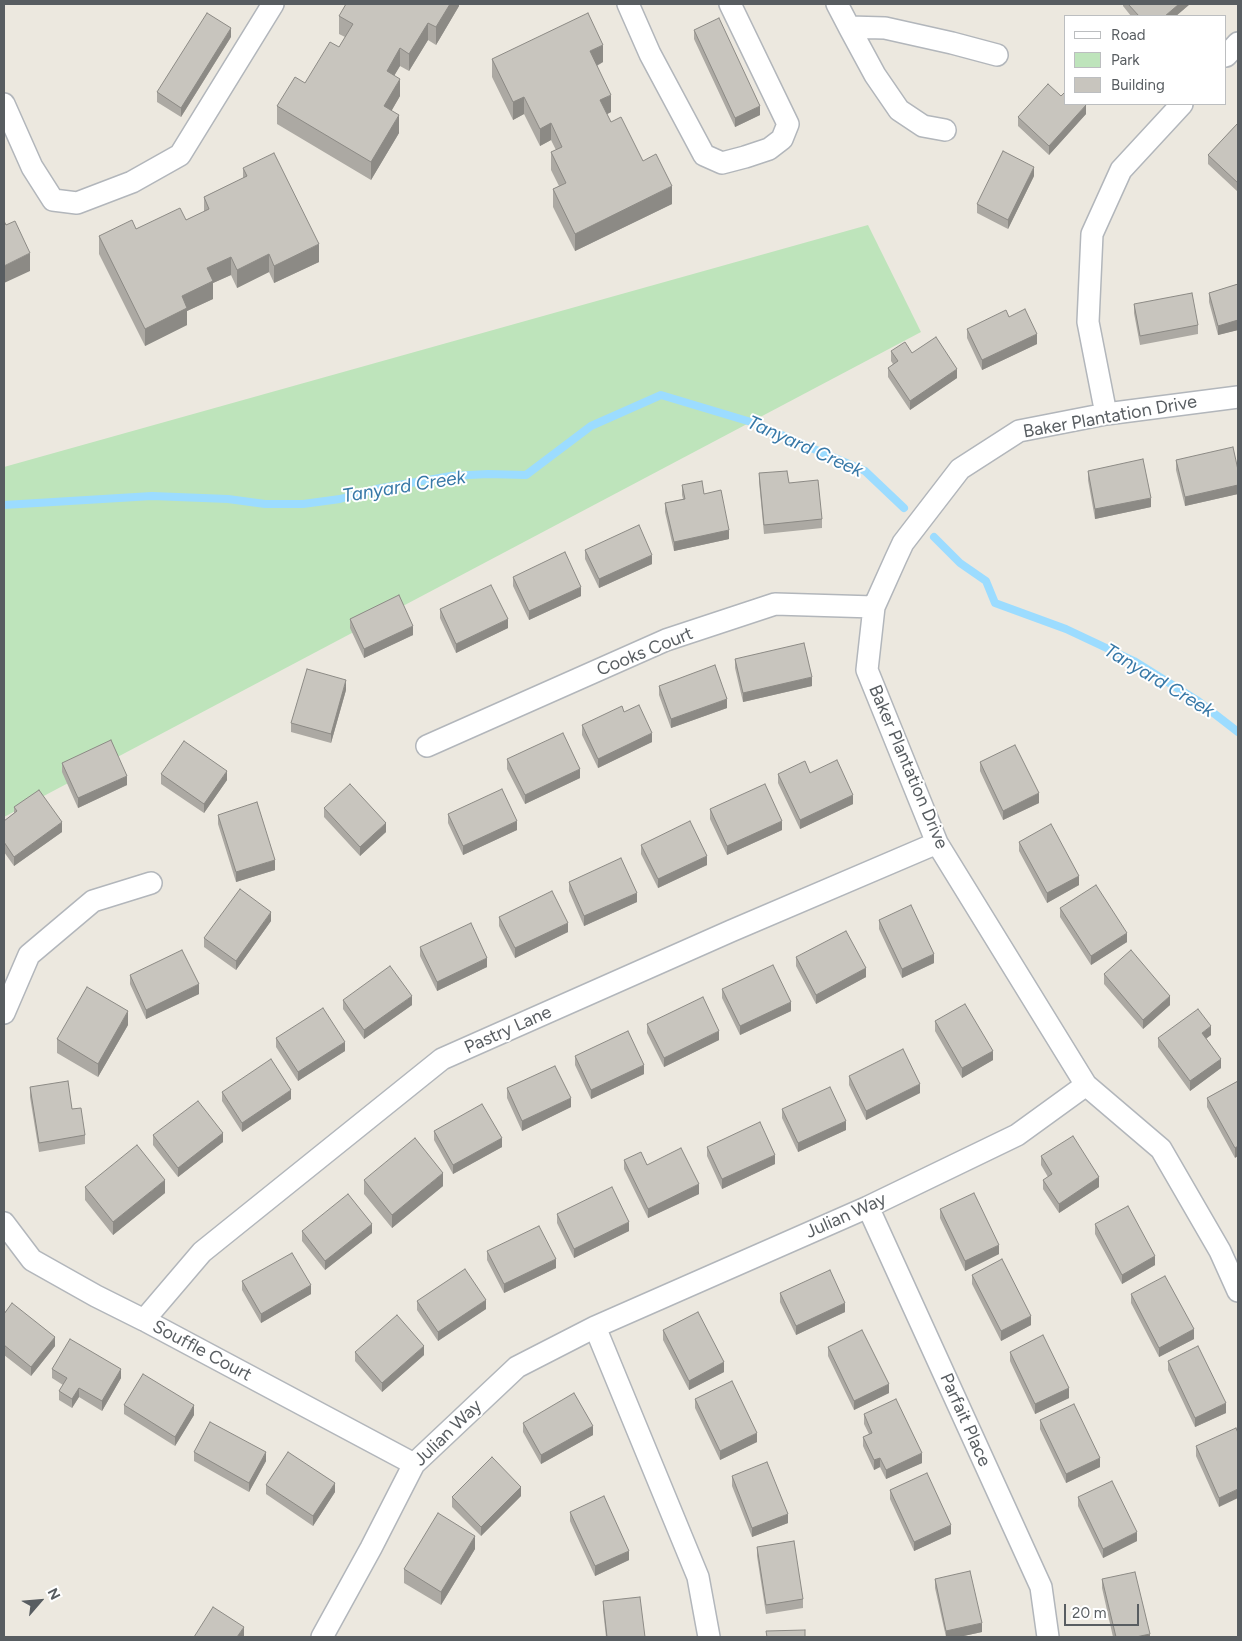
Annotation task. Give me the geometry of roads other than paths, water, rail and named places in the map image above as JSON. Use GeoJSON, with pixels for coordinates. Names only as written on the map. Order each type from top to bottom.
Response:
{"type":"FeatureCollection","features":[{"type":"Feature","properties":{"kind":"street"},"geometry":{"type":"LineString","coordinates":[[4,104],[32,167],[53,200],[77,204],[132,182],[180,155],[273,4]]}},
{"type":"Feature","properties":{"kind":"street"},"geometry":{"type":"LineString","coordinates":[[628,4],[650,54],[704,155],[722,163],[769,149],[782,139],[788,124],[730,4]]}},
{"type":"Feature","properties":{"kind":"street"},"geometry":{"type":"LineString","coordinates":[[837,4],[874,75],[899,110],[922,126],[946,130]]}},
{"type":"Feature","properties":{"kind":"street"},"geometry":{"type":"LineString","coordinates":[[849,27],[885,28],[997,55]]}},
{"type":"Feature","properties":{"kind":"street"},"geometry":{"type":"LineString","coordinates":[[1227,55],[1238,43]]}},
{"type":"Feature","properties":{"kind":"street"},"geometry":{"type":"LineString","coordinates":[[1106,414],[1088,322],[1092,234],[1121,170],[1181,105]]}},
{"type":"Feature","properties":{"kind":"street","name":"Baker Plantation Drive"},"geometry":{"type":"LineString","coordinates":[[1238,397],[1106,414],[1019,431],[960,469],[903,543],[874,607],[867,670],[937,843],[1086,1085],[1161,1149],[1220,1251],[1238,1291]]}},
{"type":"Feature","properties":{"kind":"street","name":"Cooks Court"},"geometry":{"type":"LineString","coordinates":[[427,746],[666,640],[775,604],[874,607]]}},
{"type":"Feature","properties":{"kind":"street","name":"Pastry Lane"},"geometry":{"type":"LineString","coordinates":[[144,1320],[202,1252],[442,1060],[731,931],[937,843]]}},
{"type":"Feature","properties":{"kind":"street"},"geometry":{"type":"LineString","coordinates":[[4,1013],[29,955],[93,901],[151,883]]}},
{"type":"Feature","properties":{"kind":"street","name":"Julian Way"},"geometry":{"type":"LineString","coordinates":[[322,1637],[414,1464],[517,1367],[594,1327],[868,1207],[1017,1135],[1086,1085]]}},
{"type":"Feature","properties":{"kind":"street","name":"Parfait Place"},"geometry":{"type":"LineString","coordinates":[[868,1207],[1041,1587],[1048,1637]]}},
{"type":"Feature","properties":{"kind":"street","name":"Souffle Court"},"geometry":{"type":"LineString","coordinates":[[4,1223],[32,1260],[96,1296],[414,1464]]}},
{"type":"Feature","properties":{"kind":"street"},"geometry":{"type":"LineString","coordinates":[[594,1327],[698,1577],[709,1637]]}},
{"type":"Feature","properties":{"kind":"waterway","name":"Tanyard Creek"},"geometry":{"type":"LineString","coordinates":[[4,505],[152,496],[228,499],[265,504],[303,504],[340,499],[376,489],[451,476],[488,474],[526,475],[591,426],[661,395],[751,422],[865,471],[904,508]]}},
{"type":"Feature","properties":{"kind":"waterway","name":"Tanyard Creek"},"geometry":{"type":"LineString","coordinates":[[934,537],[960,563],[986,581],[995,603],[1066,629],[1134,661],[1198,701],[1238,732]]}}]}
